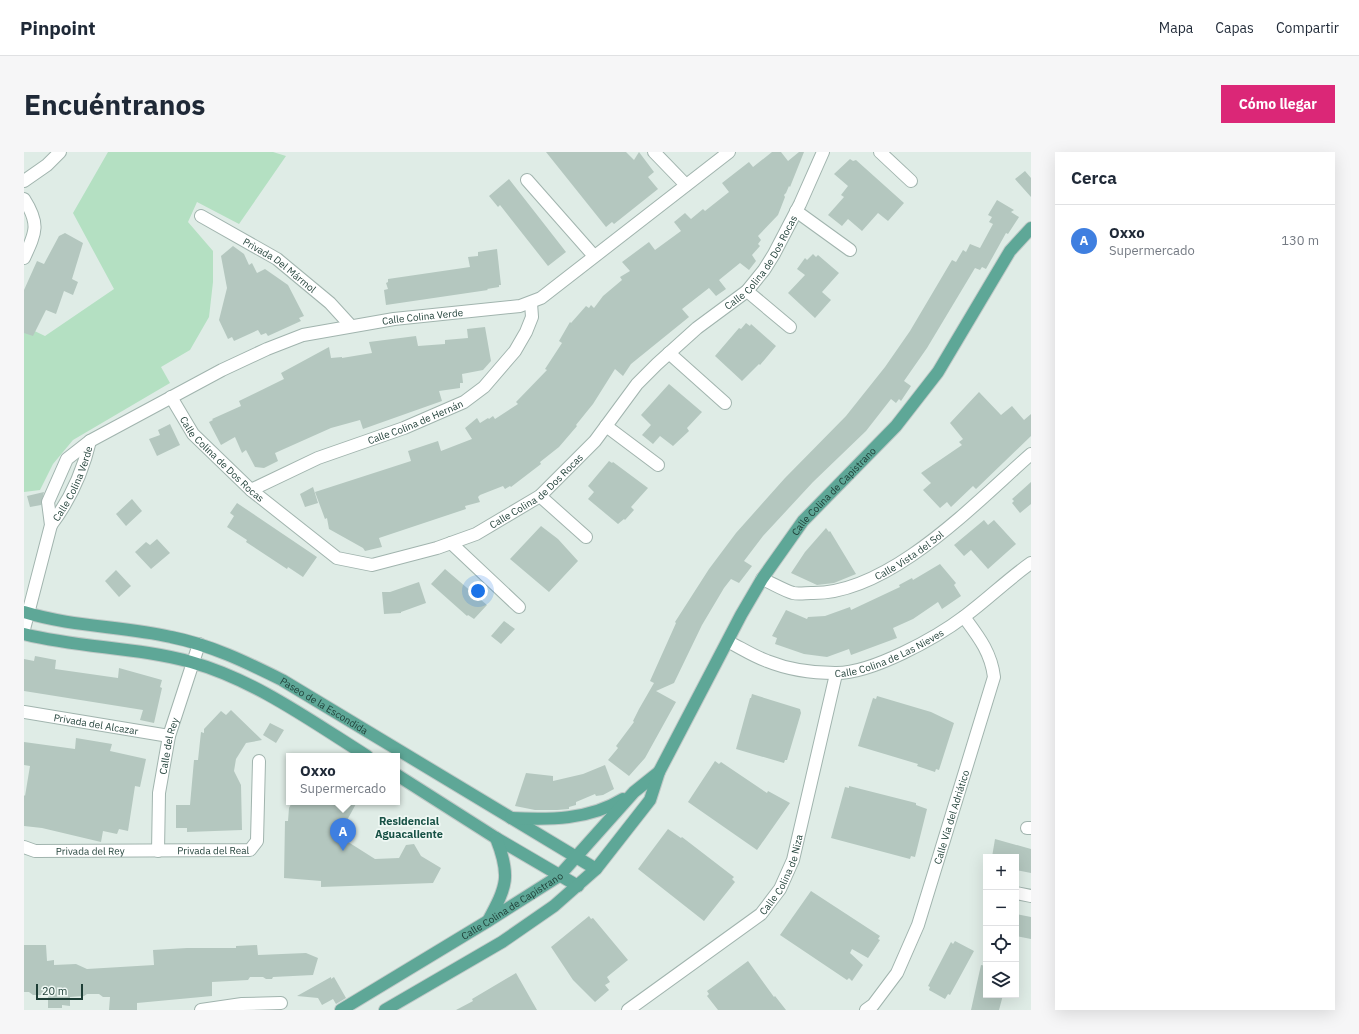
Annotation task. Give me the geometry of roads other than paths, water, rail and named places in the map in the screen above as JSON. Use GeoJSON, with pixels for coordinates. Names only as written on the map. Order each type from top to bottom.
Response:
{"type":"FeatureCollection","features":[{"type":"Feature","properties":{"kind":"main road","name":"Calle Colina de Capistrano"},"geometry":{"type":"LineString","coordinates":[[385,1010],[502,942],[554,906],[596,869],[650,800],[659,772],[762,579],[803,521],[896,426],[938,372],[1010,251],[1031,228]]}},
{"type":"Feature","properties":{"kind":"main road","name":"Paseo de la Escondida"},"geometry":{"type":"LineString","coordinates":[[26,613],[62,621],[170,636],[240,658],[282,680],[508,818],[596,869]]}},
{"type":"Feature","properties":{"kind":"main road","name":"Paseo de la Escondida"},"geometry":{"type":"LineString","coordinates":[[24,634],[63,643],[164,655],[192,662],[232,676],[265,693],[362,753]]}},
{"type":"Feature","properties":{"kind":"main road","name":"Calle Colina de Capistrano"},"geometry":{"type":"LineString","coordinates":[[341,1010],[559,876],[634,792],[659,772]]}},
{"type":"Feature","properties":{"kind":"main road"},"geometry":{"type":"LineString","coordinates":[[400,777],[496,838],[578,886]]}},
{"type":"Feature","properties":{"kind":"main road"},"geometry":{"type":"LineString","coordinates":[[508,818],[549,819],[577,816],[607,809],[634,792]]}},
{"type":"Feature","properties":{"kind":"main road"},"geometry":{"type":"LineString","coordinates":[[488,921],[500,899],[505,882],[504,859],[496,838]]}},
{"type":"Feature","properties":{"kind":"street"},"geometry":{"type":"LineString","coordinates":[[24,181],[47,165],[60,152]]}},
{"type":"Feature","properties":{"kind":"street"},"geometry":{"type":"LineString","coordinates":[[654,152],[686,186]]}},
{"type":"Feature","properties":{"kind":"street","name":"Calle Colina Verde"},"geometry":{"type":"LineString","coordinates":[[51,525],[48,502],[56,480],[67,459],[90,441],[222,370],[267,349],[303,335],[394,319],[520,306],[531,303],[541,298],[729,152]]}},
{"type":"Feature","properties":{"kind":"street","name":"Calle Colina de Dos Rocas"},"geometry":{"type":"LineString","coordinates":[[171,397],[193,434],[251,490],[337,558],[372,565],[451,543],[476,534],[540,496],[595,441],[637,384],[697,328],[747,291],[764,270],[796,211],[823,152]]}},
{"type":"Feature","properties":{"kind":"street"},"geometry":{"type":"LineString","coordinates":[[880,152],[911,180]]}},
{"type":"Feature","properties":{"kind":"street"},"geometry":{"type":"LineString","coordinates":[[527,180],[594,256]]}},
{"type":"Feature","properties":{"kind":"street"},"geometry":{"type":"LineString","coordinates":[[24,199],[32,211],[36,224],[34,235],[24,258]]}},
{"type":"Feature","properties":{"kind":"street"},"geometry":{"type":"LineString","coordinates":[[796,211],[850,250]]}},
{"type":"Feature","properties":{"kind":"street","name":"Privada Del Mármol"},"geometry":{"type":"LineString","coordinates":[[201,216],[277,259],[330,304],[351,326]]}},
{"type":"Feature","properties":{"kind":"street"},"geometry":{"type":"LineString","coordinates":[[747,291],[790,327]]}},
{"type":"Feature","properties":{"kind":"street","name":"Calle Colina de Hernán"},"geometry":{"type":"LineString","coordinates":[[251,490],[318,458],[404,428],[464,402],[484,387],[515,350],[526,332],[532,317],[531,303]]}},
{"type":"Feature","properties":{"kind":"street"},"geometry":{"type":"LineString","coordinates":[[669,353],[725,403]]}},
{"type":"Feature","properties":{"kind":"street"},"geometry":{"type":"LineString","coordinates":[[606,426],[658,465]]}},
{"type":"Feature","properties":{"kind":"street","name":"Calle Colina Verde"},"geometry":{"type":"LineString","coordinates":[[24,629],[26,613],[51,525],[67,501],[85,463],[90,441]]}},
{"type":"Feature","properties":{"kind":"street","name":"Calle Vista del Sol"},"geometry":{"type":"LineString","coordinates":[[762,579],[794,593],[824,594],[846,590],[906,561],[926,546],[1031,454]]}},
{"type":"Feature","properties":{"kind":"street"},"geometry":{"type":"LineString","coordinates":[[540,496],[586,537]]}},
{"type":"Feature","properties":{"kind":"street"},"geometry":{"type":"LineString","coordinates":[[451,543],[519,607]]}},
{"type":"Feature","properties":{"kind":"street","name":"Calle Colina de Las Nieves"},"geometry":{"type":"LineString","coordinates":[[728,642],[766,661],[800,670],[836,674],[872,666],[902,654],[964,617],[1031,563]]}},
{"type":"Feature","properties":{"kind":"street","name":"Calle Vía del Adriático"},"geometry":{"type":"LineString","coordinates":[[866,1010],[873,1005],[897,973],[918,925],[994,677],[992,663],[986,647],[964,617]]}},
{"type":"Feature","properties":{"kind":"street","name":"Calle del Rey"},"geometry":{"type":"LineString","coordinates":[[158,852],[159,793],[169,736],[199,644]]}},
{"type":"Feature","properties":{"kind":"street","name":"Calle Colina de Niza"},"geometry":{"type":"LineString","coordinates":[[628,1010],[761,914],[780,889],[793,860],[836,674]]}},
{"type":"Feature","properties":{"kind":"street","name":"Privada del Alcazar"},"geometry":{"type":"LineString","coordinates":[[24,712],[169,736]]}},
{"type":"Feature","properties":{"kind":"street","name":"Privada del Real"},"geometry":{"type":"LineString","coordinates":[[158,852],[250,850],[257,841],[259,761]]}},
{"type":"Feature","properties":{"kind":"street","name":"Privada del Rey"},"geometry":{"type":"LineString","coordinates":[[24,847],[35,851],[158,852]]}},
{"type":"Feature","properties":{"kind":"street"},"geometry":{"type":"LineString","coordinates":[[1019,894],[1031,896]]}},
{"type":"Feature","properties":{"kind":"street"},"geometry":{"type":"LineString","coordinates":[[201,1010],[242,1004],[281,1003]]}},
{"type":"Feature","properties":{"kind":"place","name":"Oxxo"},"geometry":{"type":"Point","coordinates":[343,851]}},
{"type":"Feature","properties":{"kind":"district","name":"Residencial Aguacaliente"},"geometry":{"type":"Point","coordinates":[409,827]}}]}
